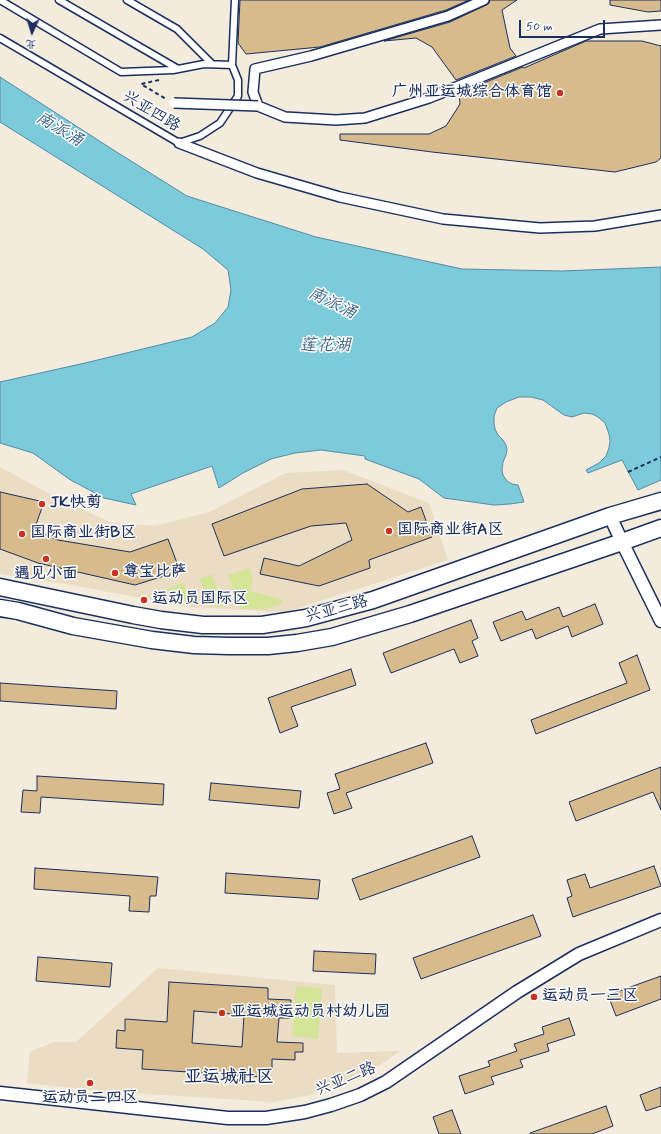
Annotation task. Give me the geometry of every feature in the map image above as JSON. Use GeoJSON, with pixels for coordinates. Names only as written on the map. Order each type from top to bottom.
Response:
{"type":"FeatureCollection","features":[{"type":"Feature","properties":{"kind":"street"},"geometry":{"type":"LineString","coordinates":[[258,106],[253,92],[255,69],[311,56],[448,16],[484,0]]}},
{"type":"Feature","properties":{"kind":"street"},"geometry":{"type":"LineString","coordinates":[[174,103],[258,106],[285,116],[336,120],[365,118],[429,98],[600,29],[661,24]]}},
{"type":"Feature","properties":{"kind":"street"},"geometry":{"type":"LineString","coordinates":[[179,143],[257,173],[340,198],[443,219],[540,228],[595,226],[661,215]]}},
{"type":"Feature","properties":{"kind":"street","name":"兴亚三路"},"geometry":{"type":"LineString","coordinates":[[0,587],[133,616],[203,625],[262,625],[306,618],[373,600],[610,516],[654,503]]}},
{"type":"Feature","properties":{"kind":"street"},"geometry":{"type":"LineString","coordinates":[[610,516],[661,621]]}},
{"type":"Feature","properties":{"kind":"street","name":"兴亚三路"},"geometry":{"type":"LineString","coordinates":[[0,608],[18,611],[73,626],[152,640],[194,645],[268,646],[297,643],[332,637],[410,614],[661,528]]}},
{"type":"Feature","properties":{"kind":"street","name":"兴亚二路"},"geometry":{"type":"LineString","coordinates":[[0,1093],[228,1118],[266,1118],[331,1106],[360,1095],[386,1082],[517,992],[579,954],[661,920]]}},
{"type":"Feature","properties":{"kind":"lane"},"geometry":{"type":"LineString","coordinates":[[0,0],[121,72],[175,70],[204,64],[232,65]]}},
{"type":"Feature","properties":{"kind":"lane"},"geometry":{"type":"LineString","coordinates":[[60,0],[175,70]]}},
{"type":"Feature","properties":{"kind":"lane"},"geometry":{"type":"LineString","coordinates":[[127,0],[177,28],[212,64]]}},
{"type":"Feature","properties":{"kind":"lane","name":"兴亚四路"},"geometry":{"type":"LineString","coordinates":[[0,38],[179,143],[200,136],[220,123],[238,96],[238,80],[232,65],[235,0]]}},
{"type":"Feature","properties":{"kind":"path"},"geometry":{"type":"LineString","coordinates":[[174,103],[141,84],[165,78],[175,70]]}},
{"type":"Feature","properties":{"kind":"path"},"geometry":{"type":"LineString","coordinates":[[628,472],[661,457]]}},
{"type":"Feature","properties":{"kind":"shaded area"},"geometry":{"type":"Polygon","coordinates":[[[0,467],[57,498],[110,522],[155,526],[209,512],[286,473],[343,470],[429,503],[448,560],[295,609],[281,612],[190,607],[71,585],[0,574],[0,467]]]}},
{"type":"Feature","properties":{"kind":"shaded area","name":"亚运城运动员村幼儿园"},"geometry":{"type":"Polygon","coordinates":[[[158,968],[335,985],[337,1053],[400,1051],[360,1079],[306,1096],[274,1102],[100,1091],[27,1083],[30,1052],[54,1042],[76,1042],[158,968]]]}},
{"type":"Feature","properties":{"kind":"green space"},"geometry":{"type":"Polygon","coordinates":[[[250,568],[253,580],[250,591],[281,599],[283,604],[263,609],[240,609],[228,575],[250,568]]]}},
{"type":"Feature","properties":{"kind":"green space"},"geometry":{"type":"Polygon","coordinates":[[[212,574],[223,607],[209,605],[200,579],[212,574]]]}},
{"type":"Feature","properties":{"kind":"green space"},"geometry":{"type":"Polygon","coordinates":[[[183,582],[192,604],[158,594],[183,582]]]}},
{"type":"Feature","properties":{"kind":"green space"},"geometry":{"type":"Polygon","coordinates":[[[296,986],[322,988],[318,1039],[292,1036],[296,986]]]}},
{"type":"Feature","properties":{"kind":"water","name":"莲花湖"},"geometry":{"type":"Polygon","coordinates":[[[0,77],[187,196],[316,237],[462,269],[562,271],[661,267],[661,480],[638,490],[622,460],[588,473],[586,470],[599,463],[606,456],[609,448],[609,434],[605,423],[592,414],[584,413],[572,417],[564,415],[543,400],[531,397],[519,397],[506,402],[497,408],[494,416],[495,429],[506,445],[507,450],[503,462],[503,475],[507,481],[518,485],[524,502],[510,504],[494,505],[444,498],[419,479],[365,459],[365,456],[321,450],[295,453],[271,459],[243,473],[219,488],[212,466],[131,494],[136,505],[104,498],[69,479],[33,453],[0,443],[0,382],[192,337],[215,323],[228,307],[231,290],[228,270],[203,249],[0,122],[0,77]]]}},
{"type":"Feature","properties":{"kind":"building"},"geometry":{"type":"Polygon","coordinates":[[[240,0],[469,0],[446,10],[320,47],[246,54],[238,43],[240,0]]]}},
{"type":"Feature","properties":{"kind":"building"},"geometry":{"type":"Polygon","coordinates":[[[490,0],[517,0],[502,10],[510,48],[516,56],[456,80],[432,47],[416,38],[384,41],[450,22],[486,5],[490,0]]]}},
{"type":"Feature","properties":{"kind":"building"},"geometry":{"type":"Polygon","coordinates":[[[610,0],[661,0],[661,11],[648,12],[610,5],[610,0]]]}},
{"type":"Feature","properties":{"kind":"building","name":"广州亚运城综合体育馆"},"geometry":{"type":"Polygon","coordinates":[[[586,41],[642,41],[661,46],[661,158],[656,162],[615,172],[432,152],[340,140],[340,134],[429,134],[446,126],[460,104],[459,93],[523,67],[524,68],[586,41]]]}},
{"type":"Feature","properties":{"kind":"building","name":"国际商业街A区"},"geometry":{"type":"Polygon","coordinates":[[[367,484],[408,512],[421,507],[432,537],[369,560],[370,568],[319,586],[260,574],[264,558],[299,566],[352,540],[346,523],[311,526],[224,556],[212,524],[302,489],[367,484]]]}},
{"type":"Feature","properties":{"kind":"building","name":"国际商业街B区"},"geometry":{"type":"Polygon","coordinates":[[[0,492],[44,502],[34,530],[58,540],[130,552],[168,539],[180,571],[135,585],[38,563],[0,549],[0,492]]]}},
{"type":"Feature","properties":{"kind":"building"},"geometry":{"type":"Polygon","coordinates":[[[595,604],[603,624],[572,637],[568,626],[536,639],[532,629],[501,641],[493,622],[522,611],[526,620],[559,607],[563,617],[595,604]]]}},
{"type":"Feature","properties":{"kind":"building"},"geometry":{"type":"Polygon","coordinates":[[[471,620],[478,638],[472,641],[478,656],[460,663],[454,649],[391,673],[383,653],[471,620]]]}},
{"type":"Feature","properties":{"kind":"building"},"geometry":{"type":"Polygon","coordinates":[[[637,655],[650,690],[536,734],[531,720],[627,683],[619,663],[637,655]]]}},
{"type":"Feature","properties":{"kind":"building"},"geometry":{"type":"Polygon","coordinates":[[[351,669],[356,685],[291,707],[298,726],[280,733],[268,698],[351,669]]]}},
{"type":"Feature","properties":{"kind":"building"},"geometry":{"type":"Polygon","coordinates":[[[0,683],[117,691],[116,709],[0,701],[0,683]]]}},
{"type":"Feature","properties":{"kind":"building"},"geometry":{"type":"Polygon","coordinates":[[[426,743],[433,763],[346,793],[352,808],[334,814],[327,793],[340,789],[335,774],[426,743]]]}},
{"type":"Feature","properties":{"kind":"building"},"geometry":{"type":"Polygon","coordinates":[[[661,767],[661,810],[653,792],[576,821],[569,802],[661,767]]]}},
{"type":"Feature","properties":{"kind":"building"},"geometry":{"type":"Polygon","coordinates":[[[37,776],[164,784],[163,805],[41,797],[40,813],[21,812],[23,790],[37,791],[37,776]]]}},
{"type":"Feature","properties":{"kind":"building"},"geometry":{"type":"Polygon","coordinates":[[[211,783],[301,791],[299,808],[209,800],[211,783]]]}},
{"type":"Feature","properties":{"kind":"building"},"geometry":{"type":"Polygon","coordinates":[[[472,836],[480,857],[360,900],[352,879],[472,836]]]}},
{"type":"Feature","properties":{"kind":"building"},"geometry":{"type":"Polygon","coordinates":[[[654,866],[661,886],[573,917],[567,898],[572,896],[567,880],[585,874],[590,888],[654,866]]]}},
{"type":"Feature","properties":{"kind":"building"},"geometry":{"type":"Polygon","coordinates":[[[35,868],[158,877],[156,896],[150,896],[149,912],[129,911],[130,896],[34,889],[35,868]]]}},
{"type":"Feature","properties":{"kind":"building"},"geometry":{"type":"Polygon","coordinates":[[[226,873],[320,880],[318,899],[225,893],[226,873]]]}},
{"type":"Feature","properties":{"kind":"building"},"geometry":{"type":"Polygon","coordinates":[[[533,915],[541,936],[421,979],[413,958],[533,915]]]}},
{"type":"Feature","properties":{"kind":"building"},"geometry":{"type":"Polygon","coordinates":[[[314,951],[376,954],[375,974],[313,971],[314,951]]]}},
{"type":"Feature","properties":{"kind":"building"},"geometry":{"type":"Polygon","coordinates":[[[38,957],[112,963],[110,987],[36,981],[38,957]]]}},
{"type":"Feature","properties":{"kind":"building"},"geometry":{"type":"Polygon","coordinates":[[[661,976],[661,999],[616,1016],[608,995],[661,976]]]}},
{"type":"Feature","properties":{"kind":"building"},"geometry":{"type":"Polygon","coordinates":[[[169,982],[268,988],[268,999],[291,1000],[290,1018],[279,1018],[277,1042],[303,1043],[303,1052],[295,1052],[295,1060],[272,1059],[272,1070],[265,1069],[265,1077],[142,1069],[143,1050],[116,1048],[117,1030],[125,1031],[125,1019],[167,1022],[169,982]],[[194,1011],[192,1043],[242,1047],[244,1015],[194,1011]]]}},
{"type":"Feature","properties":{"kind":"building"},"geometry":{"type":"Polygon","coordinates":[[[569,1018],[575,1035],[547,1044],[549,1051],[520,1060],[523,1067],[491,1077],[494,1084],[465,1094],[459,1076],[490,1066],[488,1061],[517,1051],[514,1044],[544,1034],[542,1027],[569,1018]]]}},
{"type":"Feature","properties":{"kind":"building"},"geometry":{"type":"Polygon","coordinates":[[[661,1087],[661,1106],[646,1111],[640,1095],[661,1087]]]}},
{"type":"Feature","properties":{"kind":"building"},"geometry":{"type":"Polygon","coordinates":[[[606,1106],[613,1126],[592,1134],[530,1134],[530,1133],[606,1106]]]}},
{"type":"Feature","properties":{"kind":"building"},"geometry":{"type":"Polygon","coordinates":[[[452,1110],[461,1134],[439,1134],[433,1117],[452,1110]]]}},
{"type":"Feature","properties":{"kind":"place","name":"广州亚运城综合体育馆"},"geometry":{"type":"Point","coordinates":[560,93]}},
{"type":"Feature","properties":{"kind":"place","name":"JK快剪"},"geometry":{"type":"Point","coordinates":[42,504]}},
{"type":"Feature","properties":{"kind":"place","name":"国际商业街A区"},"geometry":{"type":"Point","coordinates":[389,531]}},
{"type":"Feature","properties":{"kind":"place","name":"国际商业街B区"},"geometry":{"type":"Point","coordinates":[22,534]}},
{"type":"Feature","properties":{"kind":"place","name":"遇见小面"},"geometry":{"type":"Point","coordinates":[46,559]}},
{"type":"Feature","properties":{"kind":"place","name":"尊宝比萨"},"geometry":{"type":"Point","coordinates":[115,573]}},
{"type":"Feature","properties":{"kind":"place","name":"运动员国际区"},"geometry":{"type":"Point","coordinates":[144,600]}},
{"type":"Feature","properties":{"kind":"place","name":"运动员一三区"},"geometry":{"type":"Point","coordinates":[534,997]}},
{"type":"Feature","properties":{"kind":"place","name":"亚运城运动员村幼儿园"},"geometry":{"type":"Point","coordinates":[222,1013]}},
{"type":"Feature","properties":{"kind":"place","name":"运动员二四区"},"geometry":{"type":"Point","coordinates":[90,1083]}},
{"type":"Feature","properties":{"kind":"district","name":"亚运城社区"},"geometry":{"type":"Point","coordinates":[229,1078]}},
{"type":"Feature","properties":{"kind":"water label","name":"南派涌"},"geometry":{"type":"Point","coordinates":[59,130]}},
{"type":"Feature","properties":{"kind":"water label","name":"南派涌"},"geometry":{"type":"Point","coordinates":[332,304]}}]}
